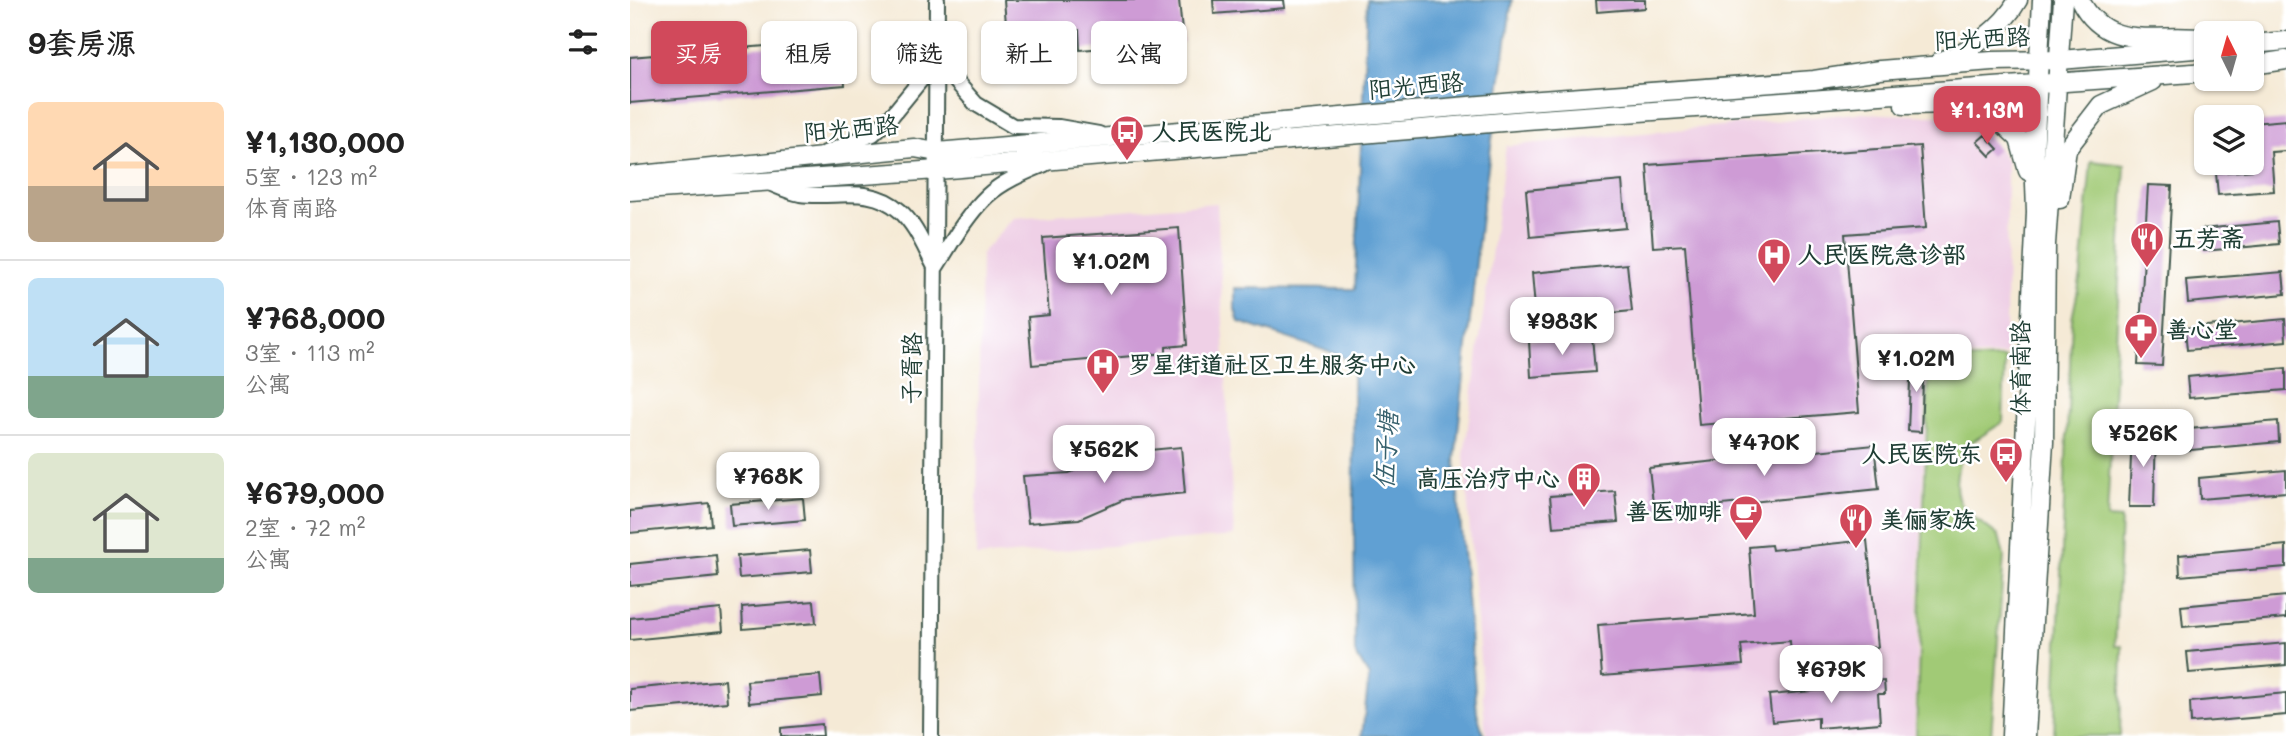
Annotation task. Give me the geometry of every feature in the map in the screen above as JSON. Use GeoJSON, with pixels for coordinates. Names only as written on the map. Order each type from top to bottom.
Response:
{"type":"FeatureCollection","features":[{"type":"Feature","properties":{"kind":"main road"},"geometry":{"type":"LineString","coordinates":[[1914,68],[1951,58],[1979,41],[2010,14],[2018,0]]}},
{"type":"Feature","properties":{"kind":"main road","name":"体育南路"},"geometry":{"type":"LineString","coordinates":[[2011,736],[2036,200],[2034,156],[2042,0]]}},
{"type":"Feature","properties":{"kind":"main road","name":"体育南路"},"geometry":{"type":"LineString","coordinates":[[2026,736],[2044,442],[2046,244],[2063,0]]}},
{"type":"Feature","properties":{"kind":"main road"},"geometry":{"type":"LineString","coordinates":[[2080,0],[2086,12],[2113,34],[2136,38],[2194,37]]}},
{"type":"Feature","properties":{"kind":"main road"},"geometry":{"type":"LineString","coordinates":[[2264,43],[2286,41]]}},
{"type":"Feature","properties":{"kind":"main road","name":"阳光西路"},"geometry":{"type":"LineString","coordinates":[[630,176],[914,148],[937,152],[1078,141],[1106,135],[1814,80],[1992,61],[2060,60],[2194,49]]}},
{"type":"Feature","properties":{"kind":"main road"},"geometry":{"type":"LineString","coordinates":[[2264,63],[2286,60]]}},
{"type":"Feature","properties":{"kind":"main road","name":"阳光西路"},"geometry":{"type":"LineString","coordinates":[[630,191],[937,170],[1526,120],[2194,73]]}},
{"type":"Feature","properties":{"kind":"main road"},"geometry":{"type":"LineString","coordinates":[[2046,244],[2058,213],[2067,149],[2101,104],[2166,75]]}},
{"type":"Feature","properties":{"kind":"main road"},"geometry":{"type":"LineString","coordinates":[[1870,96],[1906,105],[1959,104],[1989,110],[2019,139],[2036,200]]}},
{"type":"Feature","properties":{"kind":"street","name":"子胥路"},"geometry":{"type":"LineString","coordinates":[[937,0],[937,21]]}},
{"type":"Feature","properties":{"kind":"street"},"geometry":{"type":"LineString","coordinates":[[815,157],[873,134],[890,119],[918,84]]}},
{"type":"Feature","properties":{"kind":"street","name":"子胥路"},"geometry":{"type":"LineString","coordinates":[[931,736],[937,84]]}},
{"type":"Feature","properties":{"kind":"street"},"geometry":{"type":"LineString","coordinates":[[958,84],[976,104],[1013,125],[1059,127],[1106,135]]}},
{"type":"Feature","properties":{"kind":"street"},"geometry":{"type":"LineString","coordinates":[[766,181],[802,194],[854,192],[880,198],[901,211],[936,268],[966,219],[989,194],[1014,177],[1054,160]]}},
{"type":"Feature","properties":{"kind":"shaded area"},"geometry":{"type":"Polygon","coordinates":[[[1857,113],[1938,116],[1984,128],[2007,161],[2006,355],[1927,358],[1914,736],[1486,736],[1464,456],[1506,146],[1857,113]]]}},
{"type":"Feature","properties":{"kind":"shaded area","name":"罗星街道社区卫生服务中心"},"geometry":{"type":"Polygon","coordinates":[[[1217,203],[1234,536],[976,557],[981,254],[1013,218],[1217,203]]]}},
{"type":"Feature","properties":{"kind":"green space"},"geometry":{"type":"Polygon","coordinates":[[[2091,161],[2125,165],[2107,518],[2121,519],[2115,646],[2122,646],[2120,736],[2054,736],[2072,319],[2081,275],[2091,161]]]}},
{"type":"Feature","properties":{"kind":"green space"},"geometry":{"type":"Polygon","coordinates":[[[2005,358],[2003,422],[1963,448],[1956,481],[1959,501],[1973,517],[1999,536],[2004,556],[1991,736],[1916,736],[1929,361],[2005,358]]]}},
{"type":"Feature","properties":{"kind":"water","name":"伍子塘"},"geometry":{"type":"Polygon","coordinates":[[[1367,0],[1512,0],[1481,216],[1455,460],[1477,713],[1484,736],[1362,736],[1369,676],[1355,653],[1353,368],[1342,356],[1239,322],[1235,309],[1235,288],[1355,289],[1367,0]]]}},
{"type":"Feature","properties":{"kind":"building"},"geometry":{"type":"Polygon","coordinates":[[[1004,0],[1179,0],[1181,21],[1091,21],[1091,49],[1080,50],[1077,21],[1006,21],[1004,0]]]}},
{"type":"Feature","properties":{"kind":"building"},"geometry":{"type":"Polygon","coordinates":[[[1213,0],[1284,0],[1285,8],[1214,14],[1213,0]]]}},
{"type":"Feature","properties":{"kind":"building"},"geometry":{"type":"Polygon","coordinates":[[[1596,0],[1645,0],[1645,8],[1597,12],[1596,0]]]}},
{"type":"Feature","properties":{"kind":"building"},"geometry":{"type":"Polygon","coordinates":[[[761,46],[761,84],[845,85],[630,103],[630,57],[651,55],[651,84],[747,84],[747,48],[761,46]]]}},
{"type":"Feature","properties":{"kind":"building"},"geometry":{"type":"Polygon","coordinates":[[[2286,120],[2286,151],[2271,152],[2274,191],[2218,195],[2216,175],[2264,175],[2264,122],[2286,120]]]}},
{"type":"Feature","properties":{"kind":"building"},"geometry":{"type":"Polygon","coordinates":[[[1985,135],[1998,149],[1990,156],[1977,142],[1985,135]]]}},
{"type":"Feature","properties":{"kind":"building"},"geometry":{"type":"Polygon","coordinates":[[[1920,146],[1926,228],[1845,234],[1859,412],[1699,425],[1685,245],[1653,247],[1647,165],[1920,146]]]}},
{"type":"Feature","properties":{"kind":"building"},"geometry":{"type":"Polygon","coordinates":[[[1622,181],[1626,228],[1530,237],[1526,190],[1622,181]]]}},
{"type":"Feature","properties":{"kind":"building"},"geometry":{"type":"Polygon","coordinates":[[[2148,185],[2172,186],[2162,366],[2138,365],[2148,185]]]}},
{"type":"Feature","properties":{"kind":"building"},"geometry":{"type":"Polygon","coordinates":[[[2277,222],[2279,244],[2204,251],[2202,229],[2277,222]]]}},
{"type":"Feature","properties":{"kind":"building"},"geometry":{"type":"Polygon","coordinates":[[[1179,228],[1187,345],[1166,347],[1166,353],[1032,365],[1028,317],[1049,315],[1043,238],[1179,228]]]}},
{"type":"Feature","properties":{"kind":"building"},"geometry":{"type":"Polygon","coordinates":[[[1627,264],[1632,311],[1536,320],[1532,273],[1627,264]]]}},
{"type":"Feature","properties":{"kind":"building"},"geometry":{"type":"Polygon","coordinates":[[[2283,272],[2285,294],[2188,303],[2186,280],[2283,272]]]}},
{"type":"Feature","properties":{"kind":"building"},"geometry":{"type":"Polygon","coordinates":[[[2285,319],[2286,341],[2187,350],[2185,328],[2285,319]]]}},
{"type":"Feature","properties":{"kind":"building"},"geometry":{"type":"Polygon","coordinates":[[[1592,336],[1595,372],[1531,377],[1529,341],[1592,336]]]}},
{"type":"Feature","properties":{"kind":"building"},"geometry":{"type":"Polygon","coordinates":[[[1911,356],[1924,357],[1921,432],[1908,431],[1911,356]]]}},
{"type":"Feature","properties":{"kind":"building"},"geometry":{"type":"Polygon","coordinates":[[[2286,368],[2286,390],[2189,398],[2187,377],[2286,368]]]}},
{"type":"Feature","properties":{"kind":"building"},"geometry":{"type":"Polygon","coordinates":[[[2278,421],[2279,442],[2180,451],[2178,430],[2278,421]]]}},
{"type":"Feature","properties":{"kind":"building"},"geometry":{"type":"Polygon","coordinates":[[[2132,431],[2156,431],[2154,507],[2129,507],[2132,431]]]}},
{"type":"Feature","properties":{"kind":"building"},"geometry":{"type":"Polygon","coordinates":[[[1874,445],[1879,489],[1654,512],[1649,468],[1874,445]]]}},
{"type":"Feature","properties":{"kind":"building"},"geometry":{"type":"Polygon","coordinates":[[[1181,447],[1185,493],[1125,499],[1079,519],[1028,523],[1023,476],[1069,473],[1118,453],[1181,447]]]}},
{"type":"Feature","properties":{"kind":"building"},"geometry":{"type":"Polygon","coordinates":[[[2286,470],[2286,492],[2200,499],[2199,478],[2286,470]]]}},
{"type":"Feature","properties":{"kind":"building","name":"高压治疗中心"},"geometry":{"type":"Polygon","coordinates":[[[1615,491],[1618,522],[1553,527],[1550,496],[1615,491]]]}},
{"type":"Feature","properties":{"kind":"building"},"geometry":{"type":"Polygon","coordinates":[[[803,498],[805,520],[732,526],[730,504],[803,498]]]}},
{"type":"Feature","properties":{"kind":"building"},"geometry":{"type":"Polygon","coordinates":[[[709,503],[711,525],[630,533],[630,511],[709,503]]]}},
{"type":"Feature","properties":{"kind":"building"},"geometry":{"type":"Polygon","coordinates":[[[1867,540],[1878,647],[1791,655],[1790,641],[1741,645],[1743,665],[1602,676],[1598,625],[1754,613],[1749,547],[1771,545],[1772,550],[1867,540]]]}},
{"type":"Feature","properties":{"kind":"building"},"geometry":{"type":"Polygon","coordinates":[[[2286,545],[2286,567],[2180,576],[2179,555],[2286,545]]]}},
{"type":"Feature","properties":{"kind":"building"},"geometry":{"type":"Polygon","coordinates":[[[810,550],[812,572],[739,578],[737,556],[810,550]]]}},
{"type":"Feature","properties":{"kind":"building"},"geometry":{"type":"Polygon","coordinates":[[[716,555],[718,577],[630,586],[630,564],[716,555]]]}},
{"type":"Feature","properties":{"kind":"building"},"geometry":{"type":"Polygon","coordinates":[[[2286,596],[2286,618],[2183,627],[2181,606],[2286,596]]]}},
{"type":"Feature","properties":{"kind":"building"},"geometry":{"type":"Polygon","coordinates":[[[814,601],[816,623],[743,629],[742,607],[814,601]]]}},
{"type":"Feature","properties":{"kind":"building"},"geometry":{"type":"Polygon","coordinates":[[[721,609],[723,631],[630,640],[630,618],[721,609]]]}},
{"type":"Feature","properties":{"kind":"building"},"geometry":{"type":"Polygon","coordinates":[[[2286,643],[2286,665],[2189,673],[2187,652],[2286,643]]]}},
{"type":"Feature","properties":{"kind":"building"},"geometry":{"type":"Polygon","coordinates":[[[820,675],[822,696],[749,703],[747,681],[820,675]]]}},
{"type":"Feature","properties":{"kind":"building"},"geometry":{"type":"Polygon","coordinates":[[[725,680],[727,702],[630,711],[630,689],[725,680]]]}},
{"type":"Feature","properties":{"kind":"building"},"geometry":{"type":"Polygon","coordinates":[[[1884,681],[1885,694],[1878,694],[1880,723],[1818,728],[1818,717],[1772,722],[1769,695],[1823,690],[1823,686],[1884,681]]]}},
{"type":"Feature","properties":{"kind":"building"},"geometry":{"type":"Polygon","coordinates":[[[2286,693],[2286,715],[2191,723],[2190,702],[2286,693]]]}},
{"type":"Feature","properties":{"kind":"building"},"geometry":{"type":"Polygon","coordinates":[[[822,724],[823,736],[781,736],[781,728],[822,724]]]}},
{"type":"Feature","properties":{"kind":"place","name":"人民医院北"},"geometry":{"type":"Point","coordinates":[1127,162]}},
{"type":"Feature","properties":{"kind":"place","name":"五芳斋"},"geometry":{"type":"Point","coordinates":[2147,269]}},
{"type":"Feature","properties":{"kind":"place","name":"人民医院急诊部"},"geometry":{"type":"Point","coordinates":[1774,285]}},
{"type":"Feature","properties":{"kind":"place","name":"善心堂"},"geometry":{"type":"Point","coordinates":[2141,360]}},
{"type":"Feature","properties":{"kind":"place","name":"罗星街道社区卫生服务中心"},"geometry":{"type":"Point","coordinates":[1103,395]}},
{"type":"Feature","properties":{"kind":"place","name":"人民医院东"},"geometry":{"type":"Point","coordinates":[2006,484]}},
{"type":"Feature","properties":{"kind":"place","name":"高压治疗中心"},"geometry":{"type":"Point","coordinates":[1584,509]}},
{"type":"Feature","properties":{"kind":"place","name":"善医咖啡"},"geometry":{"type":"Point","coordinates":[1746,542]}},
{"type":"Feature","properties":{"kind":"place","name":"美俪家族"},"geometry":{"type":"Point","coordinates":[1856,550]}}]}
